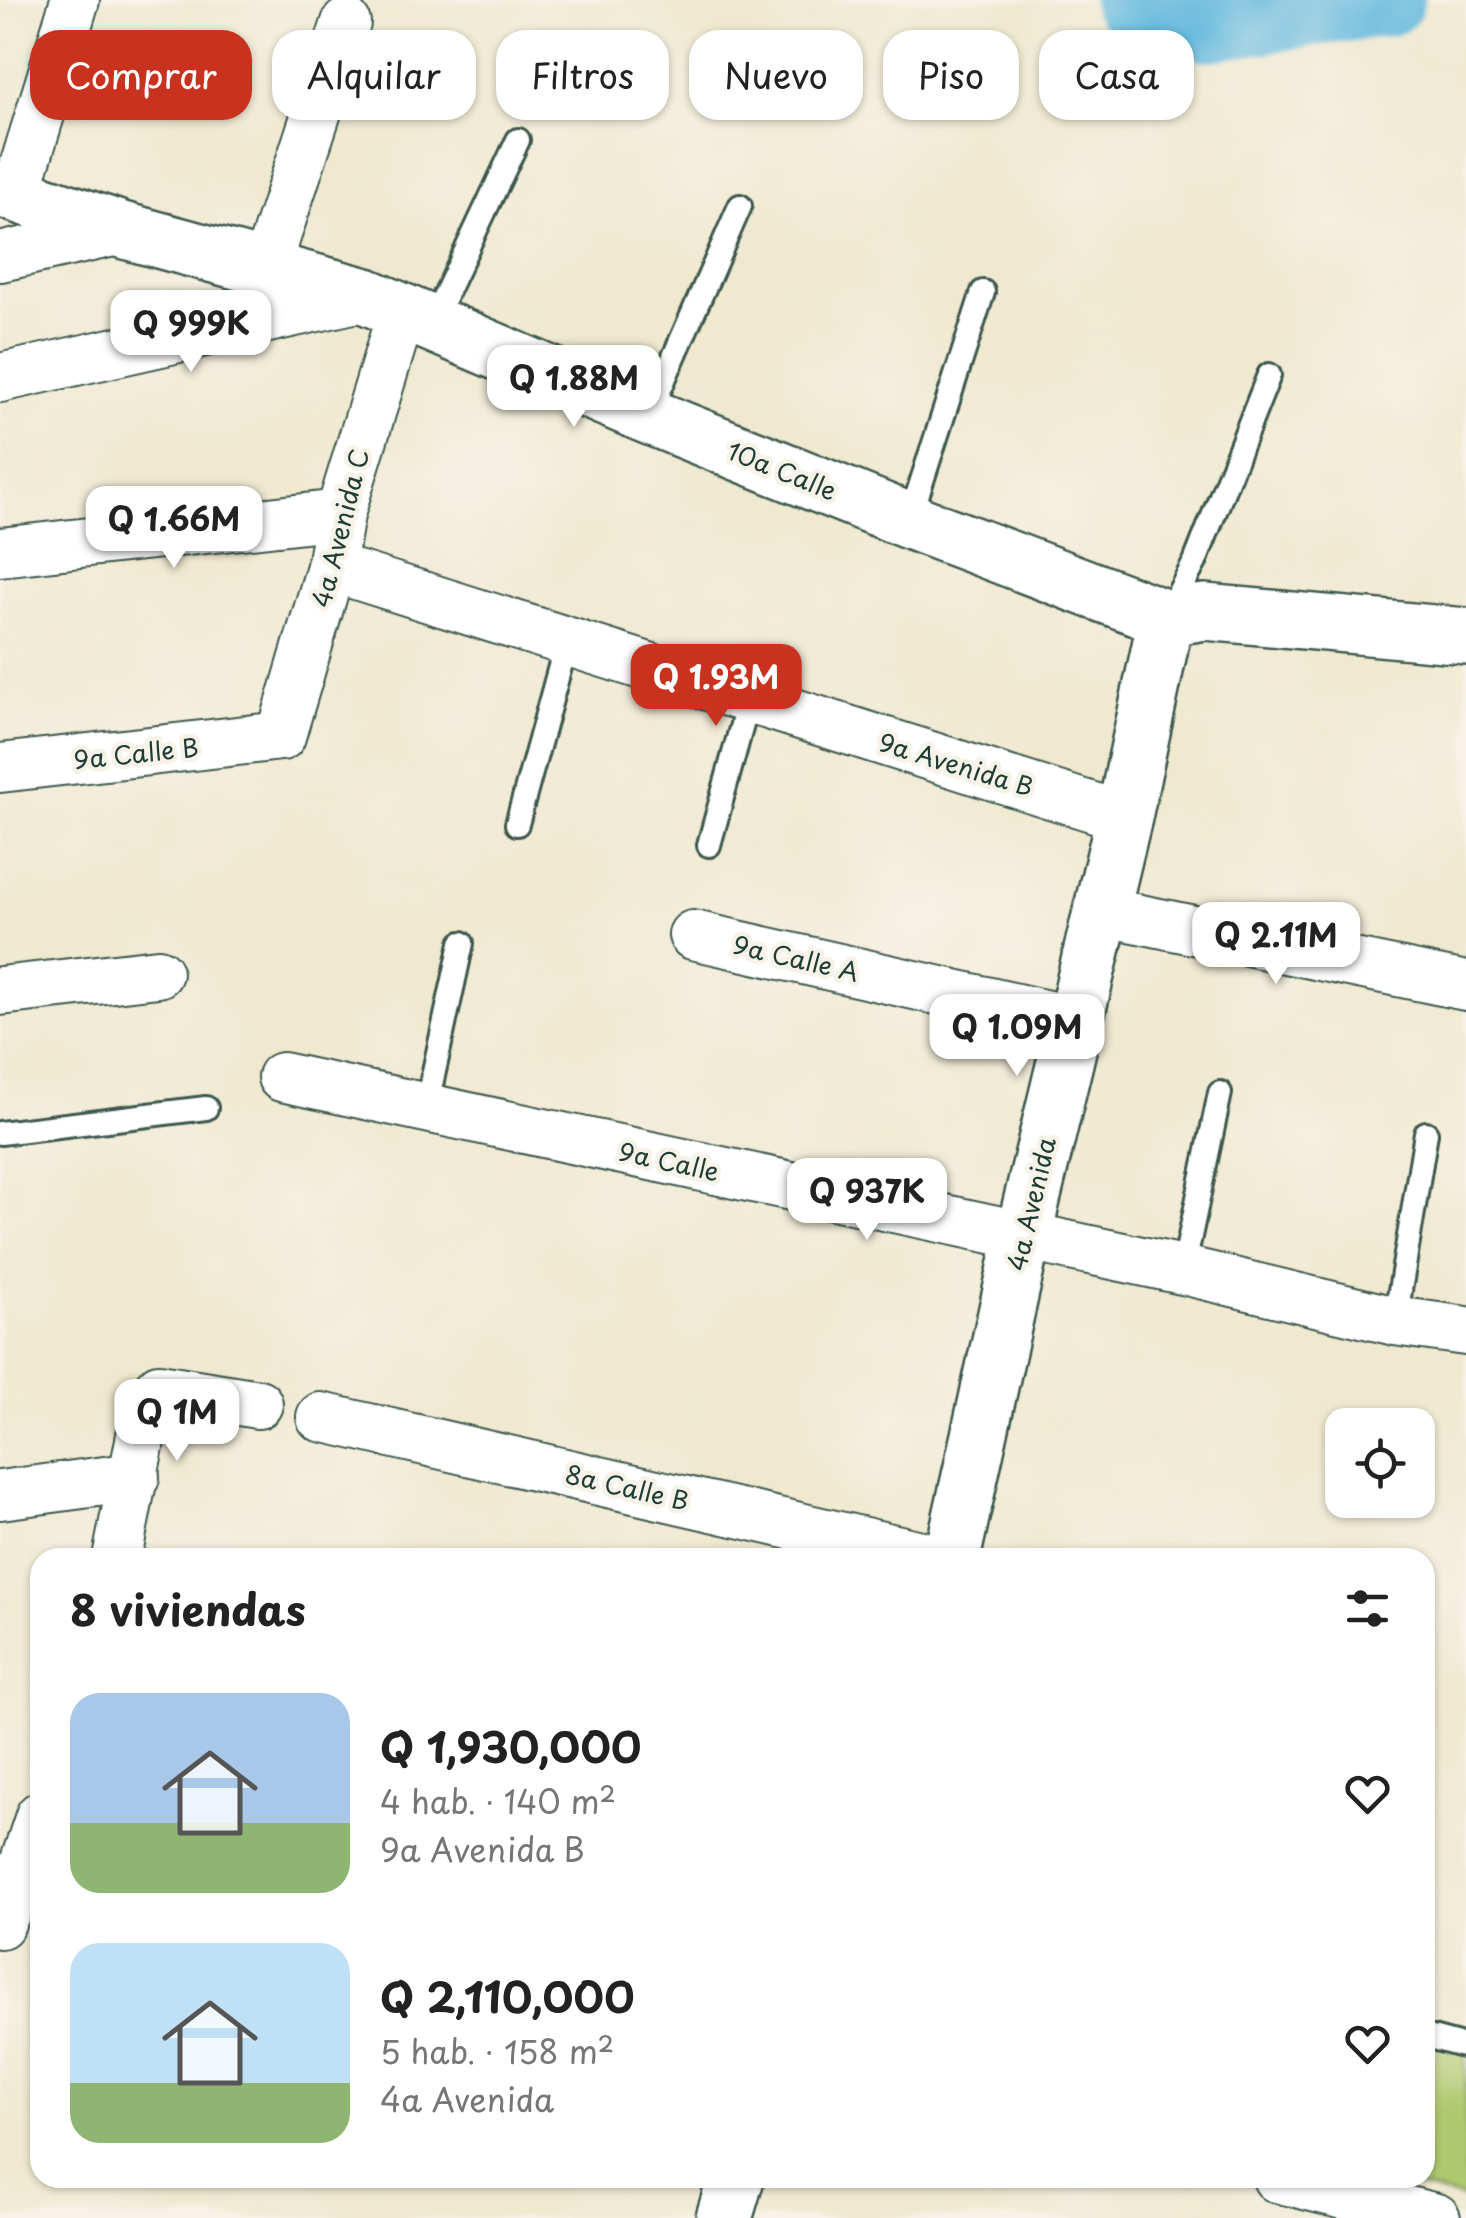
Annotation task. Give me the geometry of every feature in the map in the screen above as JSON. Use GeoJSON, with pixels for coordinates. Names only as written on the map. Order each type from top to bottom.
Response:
{"type":"FeatureCollection","features":[{"type":"Feature","properties":{"kind":"street"},"geometry":{"type":"LineString","coordinates":[[8,191],[75,0]]}},
{"type":"Feature","properties":{"kind":"street"},"geometry":{"type":"LineString","coordinates":[[266,267],[346,24]]}},
{"type":"Feature","properties":{"kind":"street","name":"10a Calle"},"geometry":{"type":"LineString","coordinates":[[8,191],[122,230],[266,267],[400,310],[909,521],[1166,618],[1205,612],[1466,636]]}},
{"type":"Feature","properties":{"kind":"street"},"geometry":{"type":"LineString","coordinates":[[0,257],[122,230]]}},
{"type":"Feature","properties":{"kind":"street"},"geometry":{"type":"LineString","coordinates":[[0,378],[400,310]]}},
{"type":"Feature","properties":{"kind":"street","name":"4a Avenida C"},"geometry":{"type":"LineString","coordinates":[[272,738],[281,736],[286,728],[331,567],[340,514],[400,310]]}},
{"type":"Feature","properties":{"kind":"street"},"geometry":{"type":"LineString","coordinates":[[0,552],[340,514]]}},
{"type":"Feature","properties":{"kind":"street","name":"9a Avenida B"},"geometry":{"type":"LineString","coordinates":[[331,567],[1124,816]]}},
{"type":"Feature","properties":{"kind":"street","name":"4a Avenida"},"geometry":{"type":"LineString","coordinates":[[954,1548],[1023,1237],[1124,816],[1166,618]]}},
{"type":"Feature","properties":{"kind":"street","name":"9a Calle B"},"geometry":{"type":"LineString","coordinates":[[0,768],[272,738]]}},
{"type":"Feature","properties":{"kind":"street"},"geometry":{"type":"LineString","coordinates":[[1101,912],[1466,986]]}},
{"type":"Feature","properties":{"kind":"street","name":"9a Calle A"},"geometry":{"type":"LineString","coordinates":[[693,935],[1074,1021]]}},
{"type":"Feature","properties":{"kind":"street"},"geometry":{"type":"LineString","coordinates":[[0,991],[158,973]]}},
{"type":"Feature","properties":{"kind":"street","name":"9a Calle"},"geometry":{"type":"LineString","coordinates":[[282,1078],[1183,1270],[1396,1321],[1466,1330]]}},
{"type":"Feature","properties":{"kind":"street"},"geometry":{"type":"LineString","coordinates":[[120,1548],[148,1400],[159,1388],[258,1404]]}},
{"type":"Feature","properties":{"kind":"street","name":"8a Calle B"},"geometry":{"type":"LineString","coordinates":[[321,1417],[891,1548]]}},
{"type":"Feature","properties":{"kind":"street"},"geometry":{"type":"LineString","coordinates":[[0,1495],[135,1477]]}},
{"type":"Feature","properties":{"kind":"street"},"geometry":{"type":"LineString","coordinates":[[18,1908],[30,1858]]}},
{"type":"Feature","properties":{"kind":"street"},"geometry":{"type":"LineString","coordinates":[[724,2218],[733,2188]]}},
{"type":"Feature","properties":{"kind":"street"},"geometry":{"type":"LineString","coordinates":[[1317,2188],[1436,2218]]}},
{"type":"Feature","properties":{"kind":"lane"},"geometry":{"type":"LineString","coordinates":[[400,310],[518,140]]}},
{"type":"Feature","properties":{"kind":"lane"},"geometry":{"type":"LineString","coordinates":[[648,416],[740,206]]}},
{"type":"Feature","properties":{"kind":"lane"},"geometry":{"type":"LineString","coordinates":[[909,521],[984,292]]}},
{"type":"Feature","properties":{"kind":"lane"},"geometry":{"type":"LineString","coordinates":[[1166,618],[1195,562],[1269,375]]}},
{"type":"Feature","properties":{"kind":"lane"},"geometry":{"type":"LineString","coordinates":[[517,824],[567,641]]}},
{"type":"Feature","properties":{"kind":"lane"},"geometry":{"type":"LineString","coordinates":[[709,845],[749,699]]}},
{"type":"Feature","properties":{"kind":"lane"},"geometry":{"type":"LineString","coordinates":[[426,1108],[462,943]]}},
{"type":"Feature","properties":{"kind":"lane"},"geometry":{"type":"LineString","coordinates":[[1183,1270],[1220,1092]]}},
{"type":"Feature","properties":{"kind":"lane"},"geometry":{"type":"LineString","coordinates":[[0,1133],[206,1108]]}},
{"type":"Feature","properties":{"kind":"lane"},"geometry":{"type":"LineString","coordinates":[[1396,1321],[1426,1133]]}},
{"type":"Feature","properties":{"kind":"lane"},"geometry":{"type":"LineString","coordinates":[[1435,2039],[1466,2047]]}},
{"type":"Feature","properties":{"kind":"green space"},"geometry":{"type":"Polygon","coordinates":[[[1435,2031],[1466,2039],[1466,2199],[1421,2188],[1435,2188],[1435,2031]]]}},
{"type":"Feature","properties":{"kind":"waterway"},"geometry":{"type":"LineString","coordinates":[[1128,0],[1207,25],[1388,0]]}}]}
